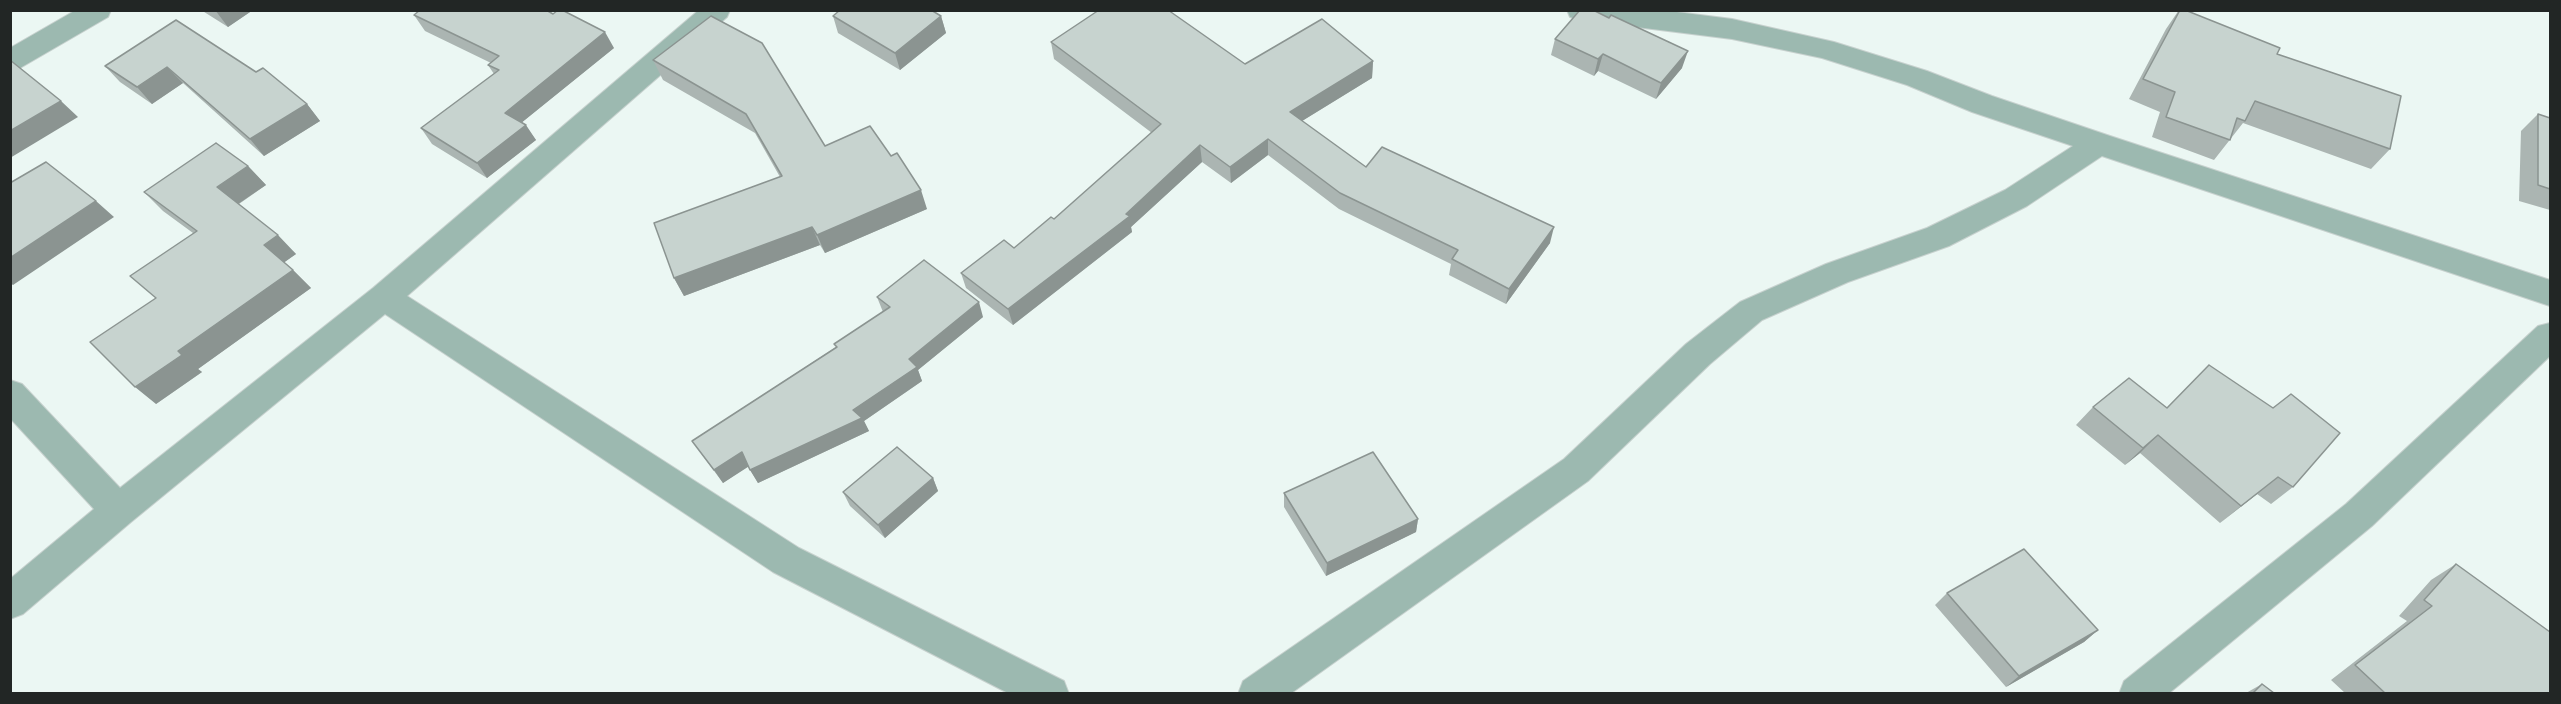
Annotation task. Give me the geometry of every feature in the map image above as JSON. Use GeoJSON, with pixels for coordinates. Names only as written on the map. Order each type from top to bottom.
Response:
{"type":"FeatureCollection","features":[{"type":"Feature","properties":{"kind":"street"},"geometry":{"type":"LineString","coordinates":[[10,61],[98,10]]}},
{"type":"Feature","properties":{"kind":"street"},"geometry":{"type":"LineString","coordinates":[[10,602],[118,511],[384,297],[717,10]]}},
{"type":"Feature","properties":{"kind":"street"},"geometry":{"type":"LineString","coordinates":[[1580,10],[1732,29],[1824,49],[1917,78],[1982,104],[2099,144],[2550,293]]}},
{"type":"Feature","properties":{"kind":"street"},"geometry":{"type":"LineString","coordinates":[[1257,693],[1576,470],[1698,354],[1751,311],[1837,273],[1938,237],[2016,198],[2099,144]]}},
{"type":"Feature","properties":{"kind":"street"},"geometry":{"type":"LineString","coordinates":[[384,297],[786,560],[1050,693]]}},
{"type":"Feature","properties":{"kind":"street"},"geometry":{"type":"LineString","coordinates":[[2138,693],[2359,515],[2550,336]]}},
{"type":"Feature","properties":{"kind":"street"},"geometry":{"type":"LineString","coordinates":[[10,394],[118,511]]}},
{"type":"Feature","properties":{"kind":"building"},"geometry":{"type":"Polygon","coordinates":[[[420,10],[546,10],[553,14],[562,10],[605,32],[505,113],[526,125],[477,163],[421,128],[499,70],[488,65],[499,56],[414,15],[420,10]]]}},
{"type":"Feature","properties":{"kind":"building"},"geometry":{"type":"Polygon","coordinates":[[[840,10],[931,10],[941,16],[895,53],[833,16],[840,10]]]}},
{"type":"Feature","properties":{"kind":"building"},"geometry":{"type":"Polygon","coordinates":[[[1099,10],[1168,10],[1245,64],[1322,19],[1373,61],[1290,112],[1366,167],[1382,147],[1554,227],[1509,289],[1452,259],[1458,250],[1340,193],[1268,139],[1230,167],[1200,145],[1126,214],[1130,216],[1008,309],[961,273],[1004,240],[1014,248],[1051,217],[1054,219],[1161,124],[1051,42],[1099,10]]]}},
{"type":"Feature","properties":{"kind":"building"},"geometry":{"type":"Polygon","coordinates":[[[1580,10],[1593,10],[1609,18],[1611,15],[1688,51],[1661,83],[1603,54],[1598,59],[1555,39],[1580,10]]]}},
{"type":"Feature","properties":{"kind":"building"},"geometry":{"type":"Polygon","coordinates":[[[2180,10],[2280,48],[2277,54],[2401,96],[2390,149],[2255,101],[2245,121],[2237,118],[2230,140],[2166,117],[2175,92],[2143,79],[2180,10]]]}},
{"type":"Feature","properties":{"kind":"building"},"geometry":{"type":"Polygon","coordinates":[[[711,16],[762,43],[825,146],[870,126],[891,156],[897,153],[921,190],[817,235],[812,227],[674,278],[654,223],[782,176],[746,114],[653,60],[711,16]]]}},
{"type":"Feature","properties":{"kind":"building"},"geometry":{"type":"Polygon","coordinates":[[[176,20],[256,72],[263,68],[307,104],[250,139],[167,67],[137,87],[105,66],[176,20]]]}},
{"type":"Feature","properties":{"kind":"building"},"geometry":{"type":"Polygon","coordinates":[[[10,60],[61,101],[10,131],[10,60]]]}},
{"type":"Feature","properties":{"kind":"building"},"geometry":{"type":"Polygon","coordinates":[[[2538,114],[2550,118],[2550,189],[2538,185],[2538,114]]]}},
{"type":"Feature","properties":{"kind":"building"},"geometry":{"type":"Polygon","coordinates":[[[216,143],[248,166],[217,187],[278,235],[264,245],[293,270],[178,351],[182,355],[135,387],[90,342],[156,298],[130,276],[197,231],[144,192],[216,143]]]}},
{"type":"Feature","properties":{"kind":"building"},"geometry":{"type":"Polygon","coordinates":[[[46,162],[96,201],[10,258],[10,183],[46,162]]]}},
{"type":"Feature","properties":{"kind":"building"},"geometry":{"type":"Polygon","coordinates":[[[924,260],[979,302],[909,359],[917,367],[853,410],[862,418],[750,470],[742,452],[714,470],[692,441],[837,347],[834,344],[890,307],[877,297],[924,260]]]}},
{"type":"Feature","properties":{"kind":"building"},"geometry":{"type":"Polygon","coordinates":[[[2209,365],[2273,408],[2291,394],[2340,433],[2293,487],[2278,477],[2241,506],[2158,435],[2143,448],[2093,407],[2129,378],[2167,408],[2209,365]]]}},
{"type":"Feature","properties":{"kind":"building"},"geometry":{"type":"Polygon","coordinates":[[[897,447],[933,478],[878,525],[843,492],[897,447]]]}},
{"type":"Feature","properties":{"kind":"building"},"geometry":{"type":"Polygon","coordinates":[[[1373,452],[1418,519],[1327,563],[1284,493],[1373,452]]]}},
{"type":"Feature","properties":{"kind":"building"},"geometry":{"type":"Polygon","coordinates":[[[2024,549],[2098,630],[2019,676],[1947,593],[2024,549]]]}},
{"type":"Feature","properties":{"kind":"building"},"geometry":{"type":"Polygon","coordinates":[[[2456,564],[2550,632],[2550,693],[2385,693],[2355,665],[2432,606],[2424,600],[2456,564]]]}},
{"type":"Feature","properties":{"kind":"building"},"geometry":{"type":"Polygon","coordinates":[[[2262,684],[2274,693],[2253,693],[2262,684]]]}}]}
